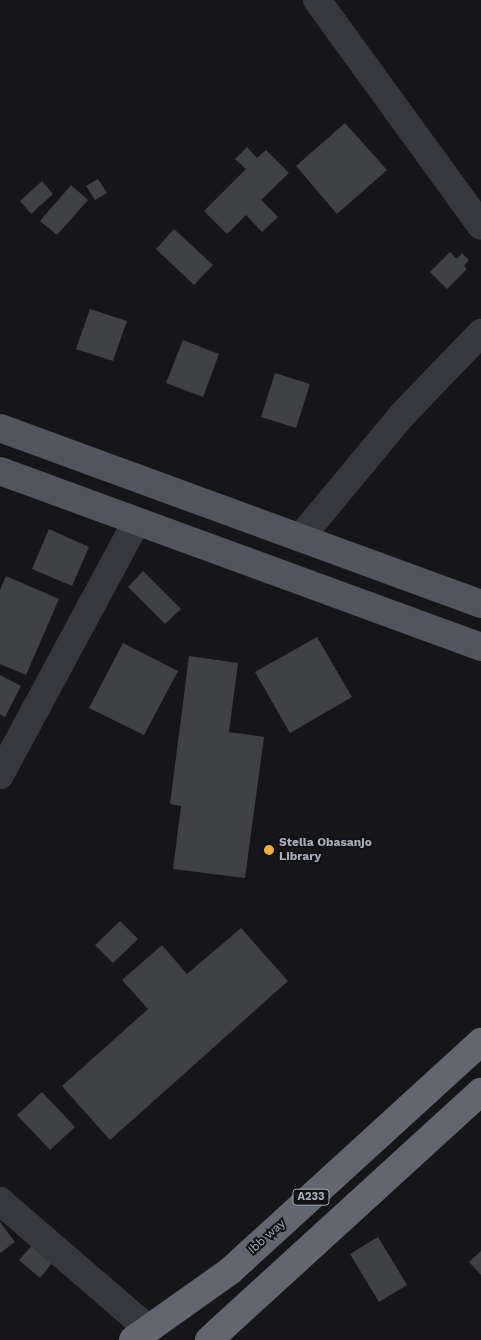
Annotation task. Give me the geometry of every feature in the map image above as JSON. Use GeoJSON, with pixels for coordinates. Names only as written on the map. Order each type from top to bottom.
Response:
{"type":"FeatureCollection","features":[{"type":"Feature","properties":{"kind":"highway","name":"Ibb way"},"geometry":{"type":"LineString","coordinates":[[139,1334],[230,1270],[481,1042]]}},
{"type":"Feature","properties":{"kind":"highway"},"geometry":{"type":"LineString","coordinates":[[208,1340],[481,1092]]}},
{"type":"Feature","properties":{"kind":"main road"},"geometry":{"type":"LineString","coordinates":[[0,428],[481,604]]}},
{"type":"Feature","properties":{"kind":"main road"},"geometry":{"type":"LineString","coordinates":[[0,471],[481,647]]}},
{"type":"Feature","properties":{"kind":"street"},"geometry":{"type":"LineString","coordinates":[[317,0],[481,226]]}},
{"type":"Feature","properties":{"kind":"street"},"geometry":{"type":"LineString","coordinates":[[300,538],[402,416],[481,333]]}},
{"type":"Feature","properties":{"kind":"street"},"geometry":{"type":"LineString","coordinates":[[0,775],[136,522]]}},
{"type":"Feature","properties":{"kind":"street"},"geometry":{"type":"LineString","coordinates":[[0,1201],[139,1334]]}},
{"type":"Feature","properties":{"kind":"building"},"geometry":{"type":"Polygon","coordinates":[[[345,123],[387,170],[337,214],[296,166],[345,123]]]}},
{"type":"Feature","properties":{"kind":"building"},"geometry":{"type":"Polygon","coordinates":[[[247,147],[257,158],[266,150],[289,173],[261,200],[278,217],[262,232],[246,215],[227,234],[204,211],[246,169],[235,159],[247,147]]]}},
{"type":"Feature","properties":{"kind":"building"},"geometry":{"type":"Polygon","coordinates":[[[98,179],[107,193],[95,200],[86,186],[98,179]]]}},
{"type":"Feature","properties":{"kind":"building"},"geometry":{"type":"Polygon","coordinates":[[[42,181],[53,194],[31,214],[20,201],[42,181]]]}},
{"type":"Feature","properties":{"kind":"building"},"geometry":{"type":"Polygon","coordinates":[[[71,185],[88,200],[57,235],[40,221],[71,185]]]}},
{"type":"Feature","properties":{"kind":"building"},"geometry":{"type":"Polygon","coordinates":[[[174,229],[213,265],[194,285],[156,249],[174,229]]]}},
{"type":"Feature","properties":{"kind":"building"},"geometry":{"type":"Polygon","coordinates":[[[450,252],[457,259],[462,253],[469,260],[464,266],[467,269],[447,289],[430,272],[450,252]]]}},
{"type":"Feature","properties":{"kind":"building"},"geometry":{"type":"Polygon","coordinates":[[[90,309],[127,321],[113,361],[76,349],[90,309]]]}},
{"type":"Feature","properties":{"kind":"building"},"geometry":{"type":"Polygon","coordinates":[[[183,340],[219,354],[203,397],[166,383],[183,340]]]}},
{"type":"Feature","properties":{"kind":"building"},"geometry":{"type":"Polygon","coordinates":[[[275,373],[310,384],[296,428],[261,417],[275,373]]]}},
{"type":"Feature","properties":{"kind":"building"},"geometry":{"type":"Polygon","coordinates":[[[49,529],[89,547],[72,586],[32,569],[49,529]]]}},
{"type":"Feature","properties":{"kind":"building"},"geometry":{"type":"Polygon","coordinates":[[[143,571],[181,609],[165,624],[128,587],[143,571]]]}},
{"type":"Feature","properties":{"kind":"building"},"geometry":{"type":"Polygon","coordinates":[[[6,576],[59,599],[26,675],[0,664],[0,590],[6,576]]]}},
{"type":"Feature","properties":{"kind":"building"},"geometry":{"type":"Polygon","coordinates":[[[317,637],[352,697],[290,733],[255,672],[317,637]]]}},
{"type":"Feature","properties":{"kind":"building"},"geometry":{"type":"Polygon","coordinates":[[[123,643],[178,671],[144,735],[89,708],[123,643]]]}},
{"type":"Feature","properties":{"kind":"building"},"geometry":{"type":"Polygon","coordinates":[[[189,656],[238,663],[229,732],[264,737],[245,878],[173,869],[181,806],[170,804],[189,656]]]}},
{"type":"Feature","properties":{"kind":"building"},"geometry":{"type":"Polygon","coordinates":[[[0,675],[21,686],[5,717],[0,714],[0,675]]]}},
{"type":"Feature","properties":{"kind":"building"},"geometry":{"type":"Polygon","coordinates":[[[120,921],[138,939],[113,963],[95,945],[120,921]]]}},
{"type":"Feature","properties":{"kind":"building"},"geometry":{"type":"Polygon","coordinates":[[[241,928],[288,981],[110,1140],[62,1086],[148,1009],[122,980],[162,945],[187,974],[241,928]]]}},
{"type":"Feature","properties":{"kind":"building"},"geometry":{"type":"Polygon","coordinates":[[[42,1092],[75,1127],[50,1150],[17,1115],[42,1092]]]}},
{"type":"Feature","properties":{"kind":"building"},"geometry":{"type":"Polygon","coordinates":[[[0,1222],[15,1242],[0,1253],[0,1222]]]}},
{"type":"Feature","properties":{"kind":"building"},"geometry":{"type":"Polygon","coordinates":[[[378,1237],[407,1285],[379,1302],[350,1254],[378,1237]]]}},
{"type":"Feature","properties":{"kind":"building"},"geometry":{"type":"Polygon","coordinates":[[[36,1241],[56,1258],[40,1278],[19,1260],[36,1241]]]}},
{"type":"Feature","properties":{"kind":"building"},"geometry":{"type":"Polygon","coordinates":[[[481,1251],[481,1275],[469,1262],[481,1251]]]}},
{"type":"Feature","properties":{"kind":"place","name":"Stella Obasanjo Library"},"geometry":{"type":"Point","coordinates":[269,850]}}]}
